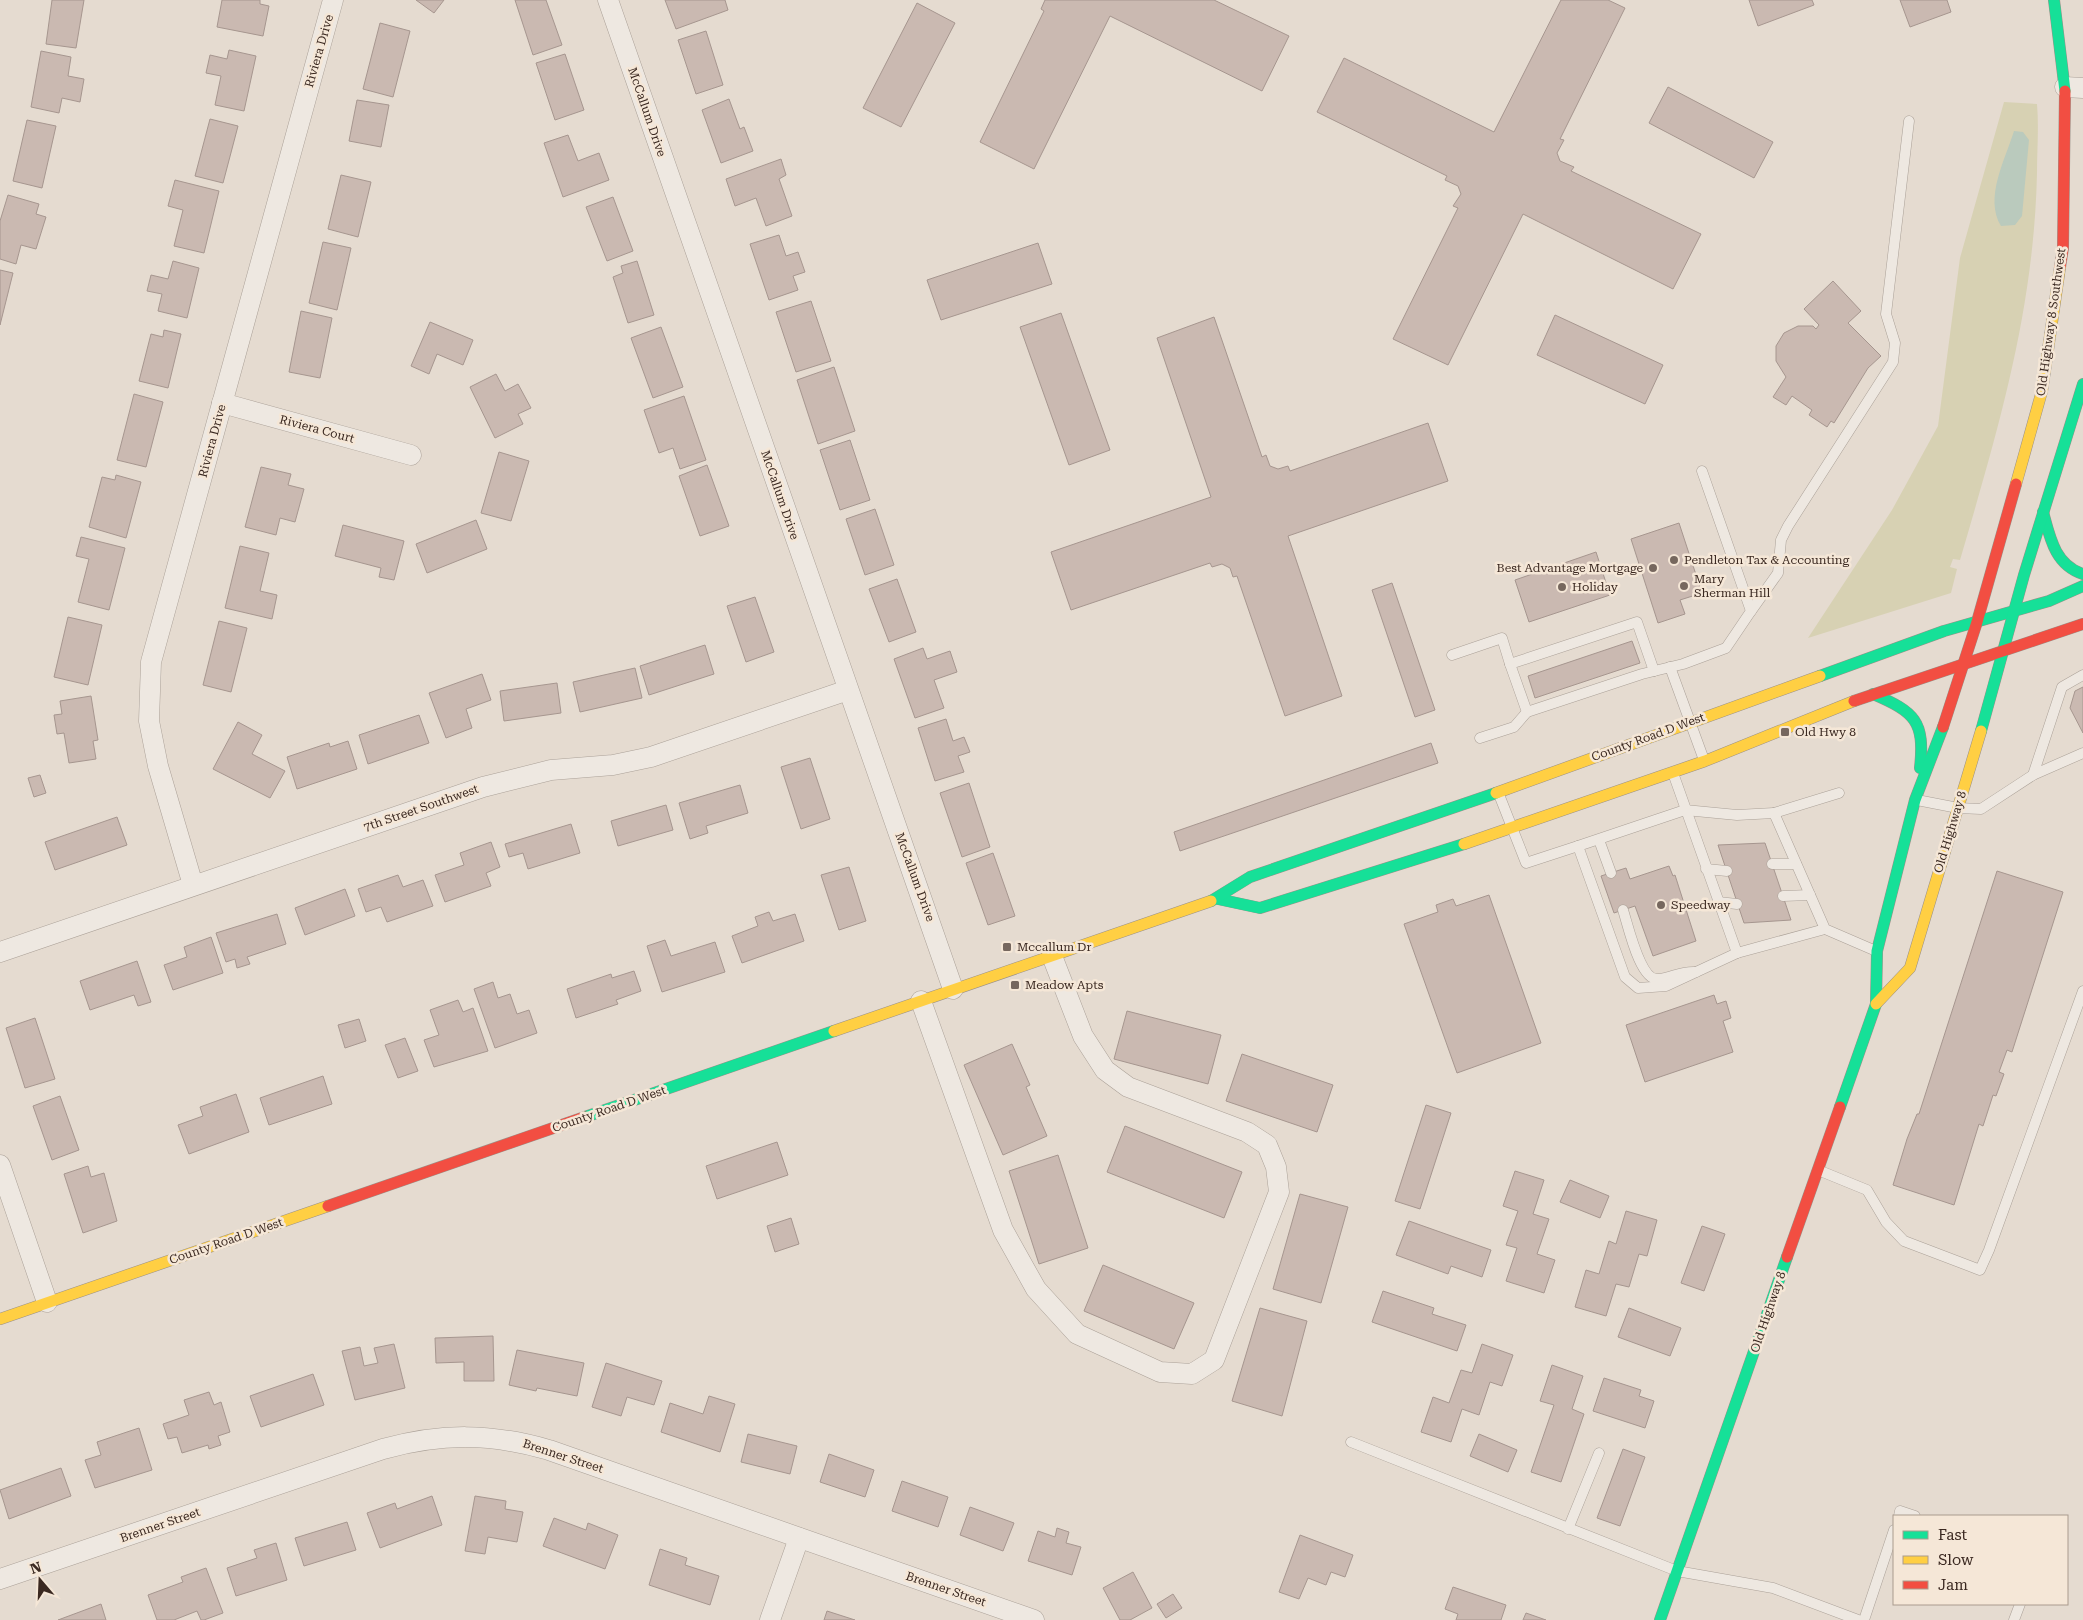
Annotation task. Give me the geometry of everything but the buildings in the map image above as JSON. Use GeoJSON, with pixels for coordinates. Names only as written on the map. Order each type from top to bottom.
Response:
{"type":"FeatureCollection","features":[{"type":"Feature","properties":{"kind":"main road","name":"Old Highway 8 Southwest"},"geometry":{"type":"LineString","coordinates":[[1963,663],[1977,622],[2042,391],[2063,248],[2074,88],[2054,0]]}},
{"type":"Feature","properties":{"kind":"main road"},"geometry":{"type":"LineString","coordinates":[[2005,649],[2043,512],[2083,386]]}},
{"type":"Feature","properties":{"kind":"main road"},"geometry":{"type":"LineString","coordinates":[[2043,512],[2053,548],[2066,564],[2076,572],[2083,574]]}},
{"type":"Feature","properties":{"kind":"main road","name":"County Road D West"},"geometry":{"type":"LineString","coordinates":[[0,1319],[1218,899],[1250,877],[1498,792],[1934,634],[2015,609],[2049,601],[2083,586]]}},
{"type":"Feature","properties":{"kind":"main road"},"geometry":{"type":"LineString","coordinates":[[1218,899],[1260,908],[1513,828],[1705,761],[1833,708],[2083,624]]}},
{"type":"Feature","properties":{"kind":"main road","name":"Old Highway 8"},"geometry":{"type":"LineString","coordinates":[[1876,1004],[1910,968],[2005,649]]}},
{"type":"Feature","properties":{"kind":"main road","name":"Old Highway 8"},"geometry":{"type":"LineString","coordinates":[[1660,1620],[1876,1004],[1877,951],[1915,800],[1935,752],[1963,663]]}},
{"type":"Feature","properties":{"kind":"main road"},"geometry":{"type":"LineString","coordinates":[[1873,694],[1898,704],[1914,716],[1922,730],[1915,800]]}},
{"type":"Feature","properties":{"kind":"street","name":"Riviera Drive"},"geometry":{"type":"LineString","coordinates":[[193,885],[158,766],[149,720],[151,662],[333,0]]}},
{"type":"Feature","properties":{"kind":"street","name":"McCallum Drive"},"geometry":{"type":"LineString","coordinates":[[608,0],[953,989]]}},
{"type":"Feature","properties":{"kind":"street","name":"Riviera Court"},"geometry":{"type":"LineString","coordinates":[[222,403],[411,455]]}},
{"type":"Feature","properties":{"kind":"street","name":"7th Street Southwest"},"geometry":{"type":"LineString","coordinates":[[0,952],[483,787],[551,770],[614,765],[651,757],[848,690]]}},
{"type":"Feature","properties":{"kind":"street"},"geometry":{"type":"LineString","coordinates":[[921,1001],[1003,1230],[1036,1290],[1077,1334],[1160,1372],[1192,1374],[1214,1360],[1226,1333],[1279,1192],[1276,1167],[1267,1145],[1247,1132],[1128,1087],[1105,1070],[1083,1036],[1052,956]]}},
{"type":"Feature","properties":{"kind":"street"},"geometry":{"type":"LineString","coordinates":[[0,1165],[47,1302]]}},
{"type":"Feature","properties":{"kind":"street","name":"Brenner Street"},"geometry":{"type":"LineString","coordinates":[[0,1579],[383,1450],[414,1441],[450,1436],[488,1436],[549,1450],[1034,1620]]}},
{"type":"Feature","properties":{"kind":"street"},"geometry":{"type":"LineString","coordinates":[[770,1620],[799,1538]]}},
{"type":"Feature","properties":{"kind":"lane"},"geometry":{"type":"LineString","coordinates":[[1480,738],[1514,727],[1527,712],[1726,648],[1778,572],[1781,540],[1788,526],[1893,362],[1895,343],[1886,314],[1909,121]]}},
{"type":"Feature","properties":{"kind":"lane"},"geometry":{"type":"LineString","coordinates":[[1702,471],[1751,611]]}},
{"type":"Feature","properties":{"kind":"lane"},"geometry":{"type":"LineString","coordinates":[[1510,664],[1636,622],[1654,671]]}},
{"type":"Feature","properties":{"kind":"lane"},"geometry":{"type":"LineString","coordinates":[[1452,655],[1502,638],[1527,712]]}},
{"type":"Feature","properties":{"kind":"lane"},"geometry":{"type":"LineString","coordinates":[[1670,667],[1705,761]]}},
{"type":"Feature","properties":{"kind":"lane"},"geometry":{"type":"LineString","coordinates":[[2033,775],[2062,688],[2083,675]]}},
{"type":"Feature","properties":{"kind":"lane"},"geometry":{"type":"LineString","coordinates":[[1915,800],[1958,808],[1981,809],[2033,775],[2083,753]]}},
{"type":"Feature","properties":{"kind":"lane"},"geometry":{"type":"LineString","coordinates":[[1673,772],[1737,953]]}},
{"type":"Feature","properties":{"kind":"lane"},"geometry":{"type":"LineString","coordinates":[[1498,792],[1526,863],[1685,810],[1738,815],[1774,813],[1839,793]]}},
{"type":"Feature","properties":{"kind":"lane"},"geometry":{"type":"LineString","coordinates":[[1774,813],[1825,929]]}},
{"type":"Feature","properties":{"kind":"lane"},"geometry":{"type":"LineString","coordinates":[[1599,840],[1611,873]]}},
{"type":"Feature","properties":{"kind":"lane"},"geometry":{"type":"LineString","coordinates":[[1578,846],[1625,978],[1638,988],[1653,988],[1679,981],[1737,953],[1825,929],[1877,951]]}},
{"type":"Feature","properties":{"kind":"lane"},"geometry":{"type":"LineString","coordinates":[[1772,864],[1796,864]]}},
{"type":"Feature","properties":{"kind":"lane"},"geometry":{"type":"LineString","coordinates":[[1706,869],[1726,872]]}},
{"type":"Feature","properties":{"kind":"lane"},"geometry":{"type":"LineString","coordinates":[[1783,896],[1810,895]]}},
{"type":"Feature","properties":{"kind":"lane"},"geometry":{"type":"LineString","coordinates":[[1718,902],[1738,904]]}},
{"type":"Feature","properties":{"kind":"lane"},"geometry":{"type":"LineString","coordinates":[[1623,910],[1641,966],[1647,976],[1657,979],[1682,971],[1697,972]]}},
{"type":"Feature","properties":{"kind":"lane"},"geometry":{"type":"LineString","coordinates":[[1817,1170],[1867,1190],[1886,1222],[1904,1241],[1980,1270],[1989,1250],[2083,991]]}},
{"type":"Feature","properties":{"kind":"lane"},"geometry":{"type":"LineString","coordinates":[[1351,1442],[1677,1571],[1773,1588],[1858,1620]]}},
{"type":"Feature","properties":{"kind":"lane"},"geometry":{"type":"LineString","coordinates":[[1568,1529],[1599,1453]]}},
{"type":"Feature","properties":{"kind":"lane"},"geometry":{"type":"LineString","coordinates":[[1899,1515],[1900,1511],[1913,1515]]}},
{"type":"Feature","properties":{"kind":"lane"},"geometry":{"type":"LineString","coordinates":[[1864,1620],[1893,1533]]}},
{"type":"Feature","properties":{"kind":"lane"},"geometry":{"type":"LineString","coordinates":[[2014,1620],[2020,1605]]}},
{"type":"Feature","properties":{"kind":"shaded area"},"geometry":{"type":"Polygon","coordinates":[[[2004,102],[2037,104],[2037,173],[2029,273],[2012,370],[1988,464],[1960,560],[1953,559],[1950,567],[1957,569],[1951,593],[1808,638],[1892,510],[1938,426],[1960,258],[2004,102]]]}},
{"type":"Feature","properties":{"kind":"shaded area"},"geometry":{"type":"Polygon","coordinates":[[[2014,131],[2023,132],[2029,140],[2022,216],[2015,225],[2001,226],[1996,215],[1995,191],[2001,166],[2014,131]]]}},
{"type":"Feature","properties":{"kind":"traffic: fast"},"geometry":{"type":"LineString","coordinates":[[2054,0],[2065,91]]}},
{"type":"Feature","properties":{"kind":"traffic: fast"},"geometry":{"type":"LineString","coordinates":[[1981,731],[2024,575],[2083,384]]}},
{"type":"Feature","properties":{"kind":"traffic: fast"},"geometry":{"type":"LineString","coordinates":[[2043,512],[2051,541],[2060,557],[2074,570],[2083,574]]}},
{"type":"Feature","properties":{"kind":"traffic: fast"},"geometry":{"type":"LineString","coordinates":[[1820,676],[1944,631],[2049,601],[2083,586]]}},
{"type":"Feature","properties":{"kind":"traffic: fast"},"geometry":{"type":"LineString","coordinates":[[1873,694],[1899,707],[1914,720],[1921,739],[1920,768]]}},
{"type":"Feature","properties":{"kind":"traffic: fast"},"geometry":{"type":"LineString","coordinates":[[1840,1107],[1876,1004],[1877,951],[1915,800],[1943,727]]}},
{"type":"Feature","properties":{"kind":"traffic: fast"},"geometry":{"type":"LineString","coordinates":[[1211,901],[1250,877],[1496,793]]}},
{"type":"Feature","properties":{"kind":"traffic: fast"},"geometry":{"type":"LineString","coordinates":[[1218,899],[1260,908],[1464,844]]}},
{"type":"Feature","properties":{"kind":"traffic: fast"},"geometry":{"type":"LineString","coordinates":[[585,1117],[834,1031]]}},
{"type":"Feature","properties":{"kind":"traffic: fast"},"geometry":{"type":"LineString","coordinates":[[1660,1620],[1787,1257]]}},
{"type":"Feature","properties":{"kind":"traffic: slow"},"geometry":{"type":"LineString","coordinates":[[2016,484],[2042,391],[2060,267]]}},
{"type":"Feature","properties":{"kind":"traffic: slow"},"geometry":{"type":"LineString","coordinates":[[1496,793],[1820,676]]}},
{"type":"Feature","properties":{"kind":"traffic: slow"},"geometry":{"type":"LineString","coordinates":[[1464,844],[1705,761],[1854,701]]}},
{"type":"Feature","properties":{"kind":"traffic: slow"},"geometry":{"type":"LineString","coordinates":[[1876,1004],[1910,968],[1981,731]]}},
{"type":"Feature","properties":{"kind":"traffic: slow"},"geometry":{"type":"LineString","coordinates":[[834,1031],[1211,901]]}},
{"type":"Feature","properties":{"kind":"traffic: slow"},"geometry":{"type":"LineString","coordinates":[[0,1319],[328,1206]]}},
{"type":"Feature","properties":{"kind":"traffic: jam"},"geometry":{"type":"LineString","coordinates":[[2060,267],[2063,248],[2065,91]]}},
{"type":"Feature","properties":{"kind":"traffic: jam"},"geometry":{"type":"LineString","coordinates":[[1943,727],[1977,622],[2016,484]]}},
{"type":"Feature","properties":{"kind":"traffic: jam"},"geometry":{"type":"LineString","coordinates":[[1854,701],[2083,624]]}},
{"type":"Feature","properties":{"kind":"traffic: jam"},"geometry":{"type":"LineString","coordinates":[[1787,1257],[1840,1107]]}},
{"type":"Feature","properties":{"kind":"traffic: jam"},"geometry":{"type":"LineString","coordinates":[[328,1206],[585,1117]]}},
{"type":"Feature","properties":{"kind":"place","name":"Pendleton Tax & Accounting"},"geometry":{"type":"Point","coordinates":[1674,560]}},
{"type":"Feature","properties":{"kind":"place","name":"Best Advantage Mortgage"},"geometry":{"type":"Point","coordinates":[1653,568]}},
{"type":"Feature","properties":{"kind":"place","name":"Mary Sherman Hill"},"geometry":{"type":"Point","coordinates":[1684,586]}},
{"type":"Feature","properties":{"kind":"place","name":"Holiday"},"geometry":{"type":"Point","coordinates":[1562,587]}},
{"type":"Feature","properties":{"kind":"place","name":"Old Hwy 8"},"geometry":{"type":"Point","coordinates":[1785,732]}},
{"type":"Feature","properties":{"kind":"place","name":"Speedway"},"geometry":{"type":"Point","coordinates":[1661,905]}},
{"type":"Feature","properties":{"kind":"place","name":"Mccallum Dr"},"geometry":{"type":"Point","coordinates":[1007,947]}},
{"type":"Feature","properties":{"kind":"place","name":"Meadow Apts"},"geometry":{"type":"Point","coordinates":[1015,985]}}]}
